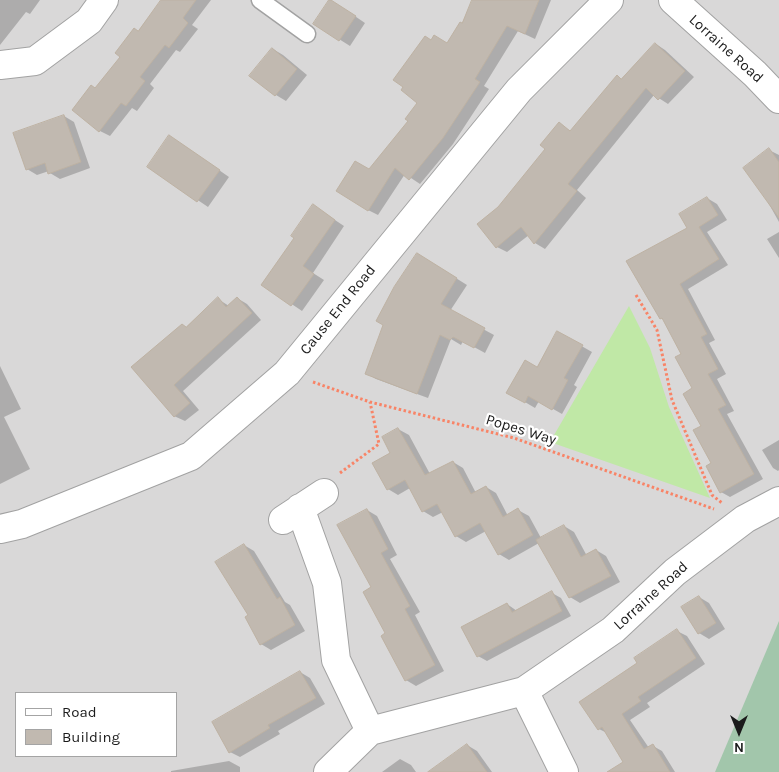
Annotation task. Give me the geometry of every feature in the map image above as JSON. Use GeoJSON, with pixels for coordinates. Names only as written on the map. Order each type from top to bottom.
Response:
{"type":"FeatureCollection","features":[{"type":"Feature","properties":{"kind":"street"},"geometry":{"type":"LineString","coordinates":[[0,65],[35,61],[89,21],[104,0]]}},
{"type":"Feature","properties":{"kind":"street","name":"Cause End Road"},"geometry":{"type":"LineString","coordinates":[[0,529],[22,524],[191,456],[286,373],[520,90],[609,0]]}},
{"type":"Feature","properties":{"kind":"street","name":"Lorraine Road"},"geometry":{"type":"LineString","coordinates":[[672,0],[755,74],[779,99]]}},
{"type":"Feature","properties":{"kind":"street"},"geometry":{"type":"LineString","coordinates":[[324,493],[292,514],[328,583],[336,660],[370,730],[328,772]]}},
{"type":"Feature","properties":{"kind":"street","name":"Lorraine Road"},"geometry":{"type":"LineString","coordinates":[[370,730],[524,691],[613,630],[675,572],[744,519],[779,502]]}},
{"type":"Feature","properties":{"kind":"street"},"geometry":{"type":"LineString","coordinates":[[524,691],[564,772]]}},
{"type":"Feature","properties":{"kind":"lane"},"geometry":{"type":"LineString","coordinates":[[260,0],[307,34]]}},
{"type":"Feature","properties":{"kind":"path"},"geometry":{"type":"LineString","coordinates":[[636,295],[657,330],[672,400],[712,495],[744,519]]}},
{"type":"Feature","properties":{"kind":"path","name":"Popes Way"},"geometry":{"type":"LineString","coordinates":[[286,373],[370,402],[514,438],[744,519]]}},
{"type":"Feature","properties":{"kind":"path"},"geometry":{"type":"LineString","coordinates":[[324,493],[341,472],[379,444],[370,402]]}},
{"type":"Feature","properties":{"kind":"shaded area"},"geometry":{"type":"Polygon","coordinates":[[[0,0],[779,0],[779,772],[0,772],[0,0]]]}},
{"type":"Feature","properties":{"kind":"green space"},"geometry":{"type":"Polygon","coordinates":[[[629,306],[650,348],[669,407],[710,498],[550,442],[629,306]]]}},
{"type":"Feature","properties":{"kind":"green space"},"geometry":{"type":"Polygon","coordinates":[[[779,621],[779,772],[715,772],[779,621]]]}},
{"type":"Feature","properties":{"kind":"building"},"geometry":{"type":"Polygon","coordinates":[[[161,0],[196,0],[183,18],[188,23],[169,48],[165,45],[140,77],[145,81],[126,106],[121,103],[99,132],[72,110],[91,85],[95,88],[120,57],[115,53],[134,28],[138,31],[161,0]]]}},
{"type":"Feature","properties":{"kind":"building"},"geometry":{"type":"Polygon","coordinates":[[[329,0],[356,16],[339,41],[313,24],[329,0]]]}},
{"type":"Feature","properties":{"kind":"building"},"geometry":{"type":"Polygon","coordinates":[[[472,0],[539,0],[525,34],[507,26],[475,79],[480,82],[443,138],[409,180],[395,168],[368,211],[336,191],[355,161],[369,169],[408,121],[405,119],[417,103],[401,90],[403,87],[393,80],[425,36],[431,40],[434,35],[447,43],[460,22],[462,23],[472,0]]]}},
{"type":"Feature","properties":{"kind":"building"},"geometry":{"type":"Polygon","coordinates":[[[655,43],[685,71],[658,100],[646,88],[568,184],[577,191],[534,244],[521,227],[496,248],[477,224],[498,207],[545,149],[540,145],[559,122],[570,131],[617,75],[621,79],[655,43]]]}},
{"type":"Feature","properties":{"kind":"building"},"geometry":{"type":"Polygon","coordinates":[[[272,48],[297,69],[275,96],[249,76],[272,48]]]}},
{"type":"Feature","properties":{"kind":"building"},"geometry":{"type":"Polygon","coordinates":[[[64,115],[81,162],[48,174],[45,163],[26,170],[13,133],[64,115]]]}},
{"type":"Feature","properties":{"kind":"building"},"geometry":{"type":"Polygon","coordinates":[[[169,135],[220,170],[197,202],[147,167],[169,135]]]}},
{"type":"Feature","properties":{"kind":"building"},"geometry":{"type":"Polygon","coordinates":[[[769,148],[779,162],[779,218],[743,168],[769,148]]]}},
{"type":"Feature","properties":{"kind":"building"},"geometry":{"type":"Polygon","coordinates":[[[707,197],[718,215],[699,227],[719,259],[680,284],[707,334],[701,337],[718,369],[708,374],[726,405],[718,409],[754,474],[720,493],[706,466],[711,463],[693,430],[701,426],[683,394],[692,388],[675,357],[681,354],[662,318],[660,319],[626,261],[687,228],[679,214],[707,197]]]}},
{"type":"Feature","properties":{"kind":"building"},"geometry":{"type":"Polygon","coordinates":[[[313,204],[335,220],[303,266],[314,274],[291,306],[261,285],[294,238],[291,236],[313,204]]]}},
{"type":"Feature","properties":{"kind":"building"},"geometry":{"type":"Polygon","coordinates":[[[417,253],[457,278],[441,304],[485,328],[474,348],[453,337],[450,340],[440,335],[417,394],[365,374],[383,325],[376,321],[394,287],[417,253]]]}},
{"type":"Feature","properties":{"kind":"building"},"geometry":{"type":"Polygon","coordinates":[[[218,297],[226,307],[237,297],[252,313],[174,385],[190,403],[174,417],[131,367],[182,324],[186,327],[218,297]]]}},
{"type":"Feature","properties":{"kind":"building"},"geometry":{"type":"Polygon","coordinates":[[[557,331],[583,345],[564,378],[568,380],[552,410],[528,396],[525,403],[506,393],[525,360],[537,367],[557,331]]]}},
{"type":"Feature","properties":{"kind":"building"},"geometry":{"type":"Polygon","coordinates":[[[398,428],[425,475],[453,461],[471,494],[486,486],[503,517],[518,508],[533,535],[498,555],[480,523],[455,537],[437,504],[422,512],[405,480],[387,490],[372,463],[390,453],[382,437],[398,428]]]}},
{"type":"Feature","properties":{"kind":"building"},"geometry":{"type":"Polygon","coordinates":[[[367,509],[388,549],[381,553],[410,606],[405,609],[435,665],[405,681],[381,636],[385,633],[363,592],[371,587],[337,525],[367,509]]]}},
{"type":"Feature","properties":{"kind":"building"},"geometry":{"type":"Polygon","coordinates":[[[564,525],[581,557],[596,549],[611,576],[569,598],[536,540],[564,525]]]}},
{"type":"Feature","properties":{"kind":"building"},"geometry":{"type":"Polygon","coordinates":[[[244,544],[277,599],[280,597],[295,625],[260,645],[245,617],[248,615],[215,562],[244,544]]]}},
{"type":"Feature","properties":{"kind":"building"},"geometry":{"type":"Polygon","coordinates":[[[552,591],[562,611],[477,657],[461,627],[507,603],[512,612],[552,591]]]}},
{"type":"Feature","properties":{"kind":"building"},"geometry":{"type":"Polygon","coordinates":[[[699,596],[716,623],[698,634],[681,607],[699,596]]]}},
{"type":"Feature","properties":{"kind":"building"},"geometry":{"type":"Polygon","coordinates":[[[677,629],[696,658],[638,697],[641,701],[622,714],[644,749],[653,744],[670,772],[607,772],[623,762],[602,727],[598,730],[579,702],[637,663],[634,658],[677,629]]]}},
{"type":"Feature","properties":{"kind":"building"},"geometry":{"type":"Polygon","coordinates":[[[300,671],[316,698],[268,725],[270,728],[229,753],[212,722],[300,671]]]}},
{"type":"Feature","properties":{"kind":"building"},"geometry":{"type":"Polygon","coordinates":[[[467,744],[487,772],[428,772],[467,744]]]}}]}
